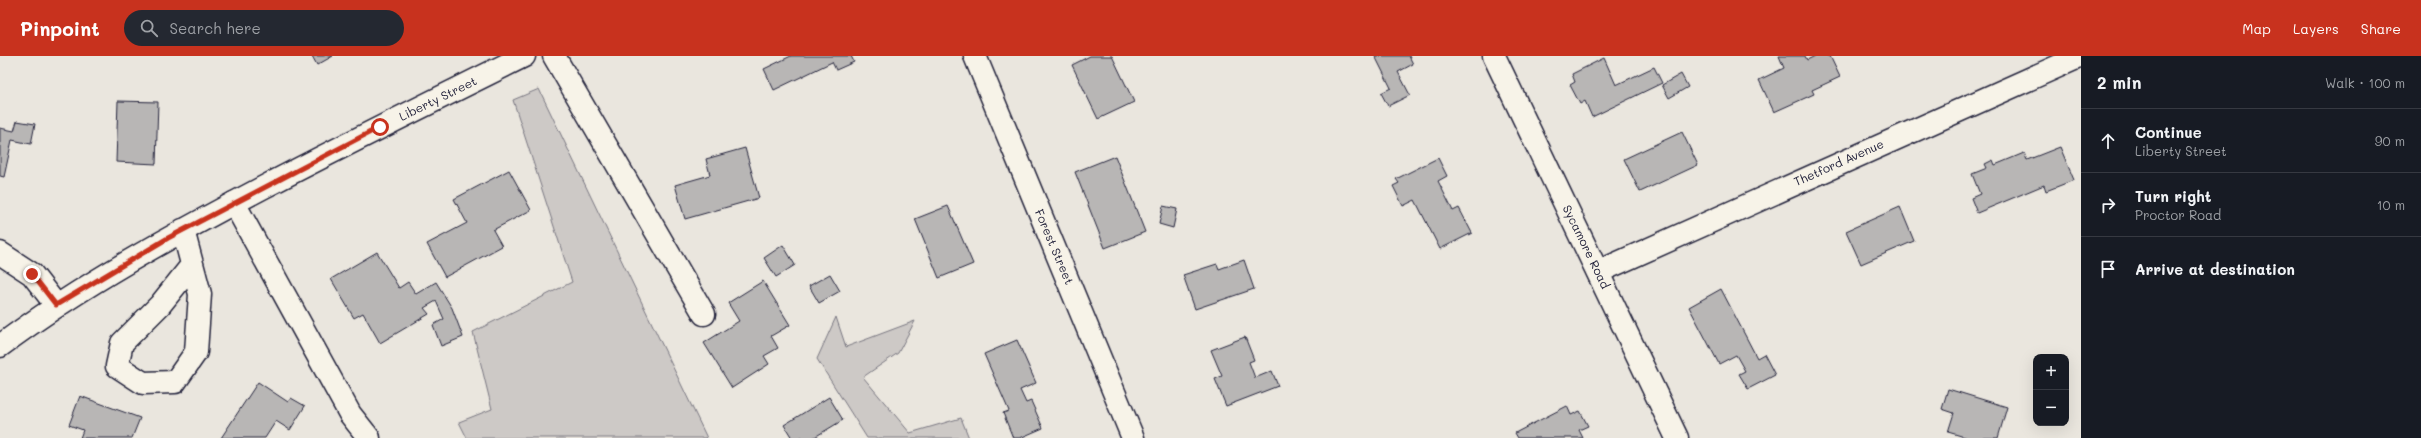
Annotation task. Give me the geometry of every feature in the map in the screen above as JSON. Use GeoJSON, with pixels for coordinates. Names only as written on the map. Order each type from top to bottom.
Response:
{"type":"FeatureCollection","features":[{"type":"Feature","properties":{"kind":"street","name":"Liberty Street"},"geometry":{"type":"LineString","coordinates":[[0,346],[56,305],[183,230],[524,56]]}},
{"type":"Feature","properties":{"kind":"street"},"geometry":{"type":"LineString","coordinates":[[554,56],[704,314]]}},
{"type":"Feature","properties":{"kind":"street","name":"Forest Street"},"geometry":{"type":"LineString","coordinates":[[974,56],[1133,438]]}},
{"type":"Feature","properties":{"kind":"street","name":"Sycamore Road"},"geometry":{"type":"LineString","coordinates":[[1494,56],[1677,438]]}},
{"type":"Feature","properties":{"kind":"street","name":"Thetford Avenue"},"geometry":{"type":"LineString","coordinates":[[1598,272],[2081,56]]}},
{"type":"Feature","properties":{"kind":"street"},"geometry":{"type":"LineString","coordinates":[[234,203],[350,414],[369,438]]}},
{"type":"Feature","properties":{"kind":"street"},"geometry":{"type":"LineString","coordinates":[[183,230],[200,294],[196,352],[175,382],[143,382],[117,366],[122,343],[160,305],[192,264]]}},
{"type":"Feature","properties":{"kind":"street"},"geometry":{"type":"LineString","coordinates":[[0,253],[32,274],[56,305]]}},
{"type":"Feature","properties":{"kind":"shaded area"},"geometry":{"type":"Polygon","coordinates":[[[539,89],[707,438],[467,438],[459,422],[492,409],[473,332],[572,282],[513,100],[539,89]]]}},
{"type":"Feature","properties":{"kind":"shaded area"},"geometry":{"type":"Polygon","coordinates":[[[836,317],[846,347],[915,321],[898,353],[863,377],[910,433],[961,418],[969,438],[867,438],[817,359],[836,317]]]}},
{"type":"Feature","properties":{"kind":"building"},"geometry":{"type":"Polygon","coordinates":[[[312,56],[333,56],[317,65],[312,56]]]}},
{"type":"Feature","properties":{"kind":"building"},"geometry":{"type":"Polygon","coordinates":[[[791,56],[851,56],[854,62],[836,70],[832,62],[774,90],[764,69],[791,56]]]}},
{"type":"Feature","properties":{"kind":"building"},"geometry":{"type":"Polygon","coordinates":[[[1090,56],[1112,56],[1134,102],[1098,119],[1072,65],[1090,56]]]}},
{"type":"Feature","properties":{"kind":"building"},"geometry":{"type":"Polygon","coordinates":[[[1375,56],[1409,56],[1413,64],[1398,72],[1410,95],[1388,106],[1381,93],[1391,88],[1375,56]]]}},
{"type":"Feature","properties":{"kind":"building"},"geometry":{"type":"Polygon","coordinates":[[[1779,56],[1805,56],[1807,60],[1815,56],[1830,56],[1840,77],[1812,90],[1814,94],[1774,112],[1759,80],[1784,68],[1779,56]]]}},
{"type":"Feature","properties":{"kind":"building"},"geometry":{"type":"Polygon","coordinates":[[[1604,58],[1616,85],[1654,67],[1662,83],[1592,117],[1585,101],[1580,104],[1570,85],[1575,82],[1572,74],[1604,58]]]}},
{"type":"Feature","properties":{"kind":"building"},"geometry":{"type":"Polygon","coordinates":[[[1681,74],[1688,87],[1669,98],[1662,85],[1681,74]]]}},
{"type":"Feature","properties":{"kind":"building"},"geometry":{"type":"Polygon","coordinates":[[[118,101],[158,102],[156,164],[116,162],[118,101]]]}},
{"type":"Feature","properties":{"kind":"building"},"geometry":{"type":"Polygon","coordinates":[[[17,121],[35,124],[31,144],[12,140],[4,177],[0,176],[0,128],[14,131],[17,121]]]}},
{"type":"Feature","properties":{"kind":"building"},"geometry":{"type":"Polygon","coordinates":[[[1682,132],[1698,165],[1640,192],[1624,159],[1682,132]]]}},
{"type":"Feature","properties":{"kind":"building"},"geometry":{"type":"Polygon","coordinates":[[[2060,147],[2074,180],[2046,191],[2044,185],[1977,213],[1971,198],[1980,194],[1972,174],[1987,168],[1985,164],[1993,160],[1995,165],[2024,153],[2027,160],[2060,147]]]}},
{"type":"Feature","properties":{"kind":"building"},"geometry":{"type":"Polygon","coordinates":[[[745,148],[759,198],[685,219],[675,185],[710,175],[706,159],[745,148]]]}},
{"type":"Feature","properties":{"kind":"building"},"geometry":{"type":"Polygon","coordinates":[[[1115,156],[1145,232],[1105,248],[1075,172],[1115,156]]]}},
{"type":"Feature","properties":{"kind":"building"},"geometry":{"type":"Polygon","coordinates":[[[1438,158],[1447,176],[1438,181],[1453,211],[1459,208],[1472,233],[1440,249],[1415,200],[1403,206],[1393,186],[1399,183],[1396,179],[1438,158]]]}},
{"type":"Feature","properties":{"kind":"building"},"geometry":{"type":"Polygon","coordinates":[[[509,170],[531,210],[493,230],[502,246],[445,277],[427,244],[467,223],[454,199],[509,170]]]}},
{"type":"Feature","properties":{"kind":"building"},"geometry":{"type":"Polygon","coordinates":[[[948,206],[973,264],[939,278],[915,219],[948,206]]]}},
{"type":"Feature","properties":{"kind":"building"},"geometry":{"type":"Polygon","coordinates":[[[1163,206],[1177,209],[1173,228],[1159,224],[1163,206]]]}},
{"type":"Feature","properties":{"kind":"building"},"geometry":{"type":"Polygon","coordinates":[[[1900,207],[1914,241],[1861,264],[1846,231],[1900,207]]]}},
{"type":"Feature","properties":{"kind":"building"},"geometry":{"type":"Polygon","coordinates":[[[783,245],[795,265],[776,277],[764,258],[783,245]]]}},
{"type":"Feature","properties":{"kind":"building"},"geometry":{"type":"Polygon","coordinates":[[[377,252],[399,288],[408,282],[416,294],[436,282],[452,308],[463,337],[441,346],[433,325],[444,319],[436,301],[424,308],[429,314],[380,343],[363,313],[354,318],[331,279],[377,252]]]}},
{"type":"Feature","properties":{"kind":"building"},"geometry":{"type":"Polygon","coordinates":[[[1244,260],[1254,289],[1195,309],[1183,275],[1217,264],[1219,269],[1244,260]]]}},
{"type":"Feature","properties":{"kind":"building"},"geometry":{"type":"Polygon","coordinates":[[[830,274],[840,291],[819,303],[809,286],[830,274]]]}},
{"type":"Feature","properties":{"kind":"building"},"geometry":{"type":"Polygon","coordinates":[[[763,281],[790,325],[771,336],[778,348],[764,356],[769,364],[732,388],[704,343],[739,321],[728,303],[763,281]]]}},
{"type":"Feature","properties":{"kind":"building"},"geometry":{"type":"Polygon","coordinates":[[[1721,289],[1757,358],[1764,354],[1775,375],[1748,389],[1739,374],[1745,371],[1736,355],[1719,364],[1689,307],[1721,289]]]}},
{"type":"Feature","properties":{"kind":"building"},"geometry":{"type":"Polygon","coordinates":[[[1245,337],[1254,360],[1249,362],[1255,378],[1272,371],[1278,386],[1226,406],[1215,379],[1222,376],[1211,350],[1245,337]]]}},
{"type":"Feature","properties":{"kind":"building"},"geometry":{"type":"Polygon","coordinates":[[[1017,340],[1036,383],[1020,390],[1026,403],[1031,401],[1043,428],[1020,438],[1013,438],[1003,413],[1009,411],[984,354],[1017,340]]]}},
{"type":"Feature","properties":{"kind":"building"},"geometry":{"type":"Polygon","coordinates":[[[258,382],[288,402],[291,398],[305,406],[290,430],[276,421],[265,438],[221,438],[258,382]]]}},
{"type":"Feature","properties":{"kind":"building"},"geometry":{"type":"Polygon","coordinates":[[[1948,389],[2007,407],[1998,438],[1968,438],[1948,432],[1954,413],[1942,409],[1948,389]]]}},
{"type":"Feature","properties":{"kind":"building"},"geometry":{"type":"Polygon","coordinates":[[[80,396],[140,418],[132,438],[80,438],[83,430],[69,425],[80,396]]]}},
{"type":"Feature","properties":{"kind":"building"},"geometry":{"type":"Polygon","coordinates":[[[829,397],[843,420],[813,438],[792,438],[784,425],[829,397]]]}},
{"type":"Feature","properties":{"kind":"building"},"geometry":{"type":"Polygon","coordinates":[[[1567,406],[1571,415],[1580,411],[1588,426],[1579,430],[1583,438],[1518,438],[1515,433],[1567,406]]]}},
{"type":"Feature","properties":{"kind":"route"},"geometry":{"type":"LineString","coordinates":[[32,274],[56,305],[168,238],[380,127]]}}]}
